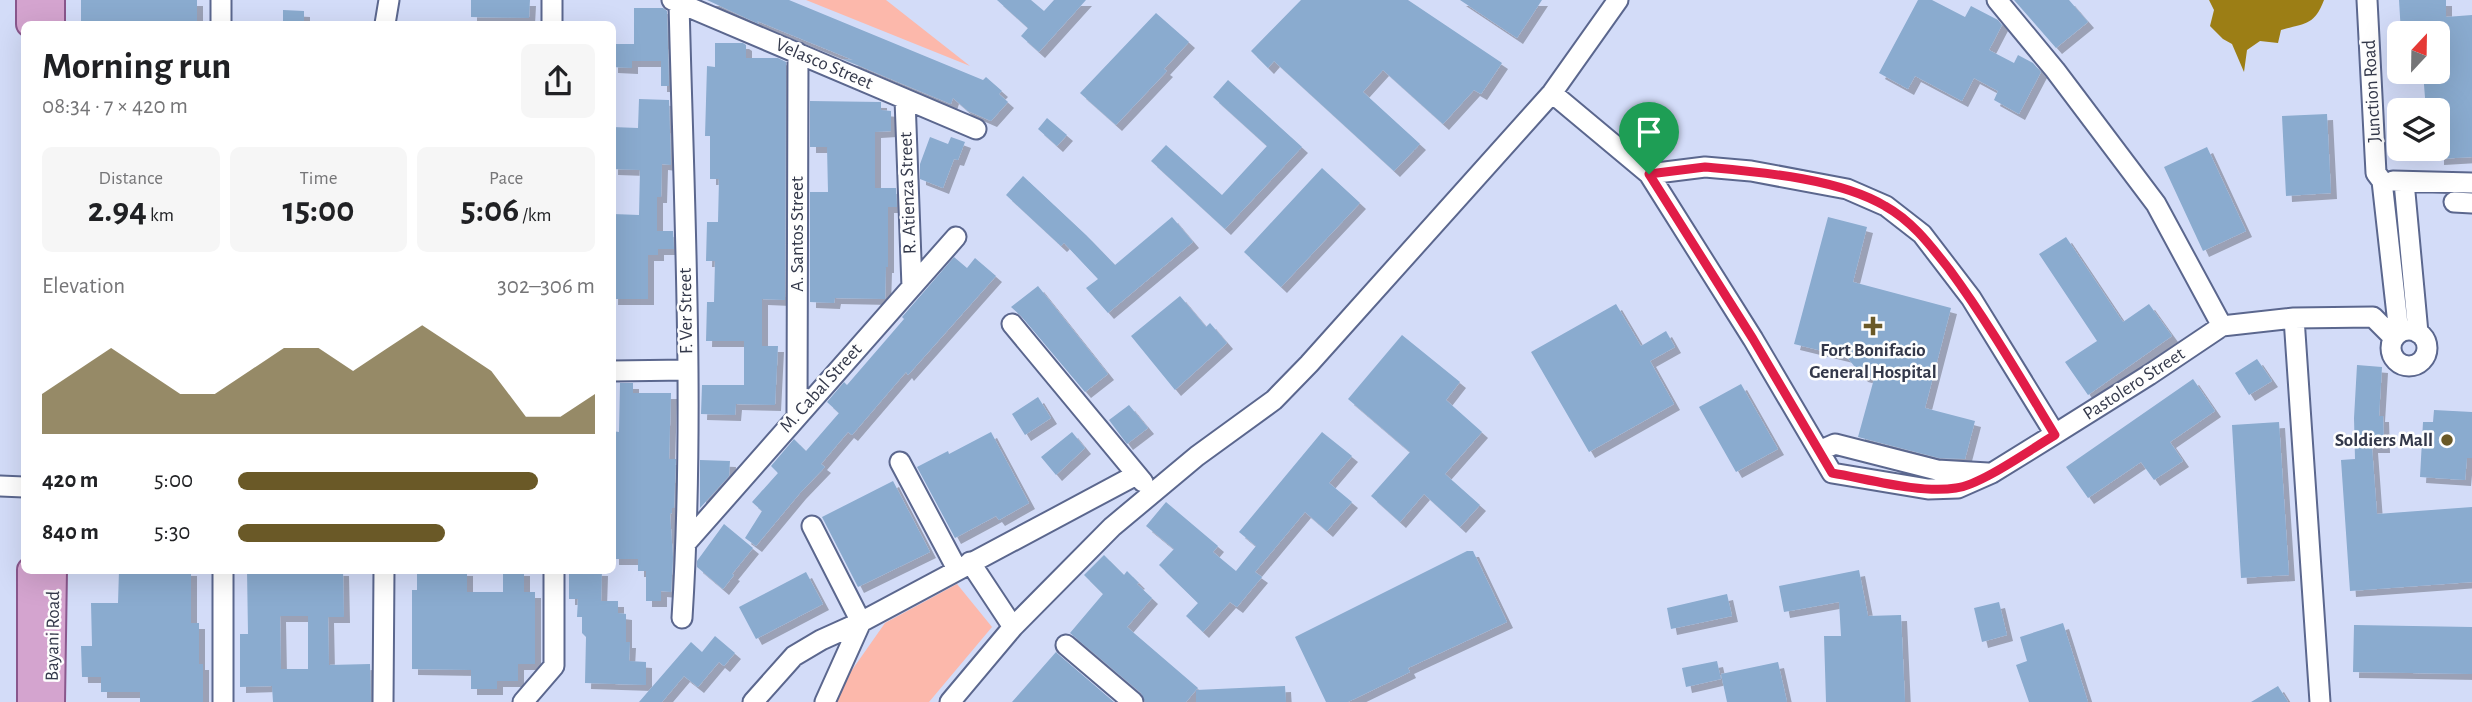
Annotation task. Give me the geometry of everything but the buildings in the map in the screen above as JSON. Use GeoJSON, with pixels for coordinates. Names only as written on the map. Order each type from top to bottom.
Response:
{"type":"FeatureCollection","features":[{"type":"Feature","properties":{"kind":"main road"},"geometry":{"type":"LineString","coordinates":[[29,0],[29,21]]}},
{"type":"Feature","properties":{"kind":"main road"},"geometry":{"type":"LineString","coordinates":[[52,0],[52,21]]}},
{"type":"Feature","properties":{"kind":"main road","name":"Bayani Road"},"geometry":{"type":"LineString","coordinates":[[30,574],[30,702]]}},
{"type":"Feature","properties":{"kind":"main road","name":"Bayani Road"},"geometry":{"type":"LineString","coordinates":[[52,702],[54,574]]}},
{"type":"Feature","properties":{"kind":"street"},"geometry":{"type":"LineString","coordinates":[[220,0],[221,21]]}},
{"type":"Feature","properties":{"kind":"street"},"geometry":{"type":"LineString","coordinates":[[386,21],[389,0]]}},
{"type":"Feature","properties":{"kind":"street"},"geometry":{"type":"LineString","coordinates":[[552,0],[552,21]]}},
{"type":"Feature","properties":{"kind":"street"},"geometry":{"type":"LineString","coordinates":[[950,702],[1013,627],[1112,527],[1282,391],[1552,93],[1618,0]]}},
{"type":"Feature","properties":{"kind":"street"},"geometry":{"type":"LineString","coordinates":[[1997,0],[2063,80],[2156,204],[2222,326]]}},
{"type":"Feature","properties":{"kind":"street","name":"Junction Road"},"geometry":{"type":"LineString","coordinates":[[2367,0],[2376,173],[2382,181],[2404,334]]}},
{"type":"Feature","properties":{"kind":"street","name":"Velasco Street"},"geometry":{"type":"LineString","coordinates":[[676,2],[976,129]]}},
{"type":"Feature","properties":{"kind":"street","name":"F. Ver Street"},"geometry":{"type":"LineString","coordinates":[[676,2],[687,370],[687,542],[682,618]]}},
{"type":"Feature","properties":{"kind":"street","name":"A. Santos Street"},"geometry":{"type":"LineString","coordinates":[[797,415],[798,53]]}},
{"type":"Feature","properties":{"kind":"street"},"geometry":{"type":"LineString","coordinates":[[1552,93],[1649,174],[1705,167],[1751,171],[1847,189],[1886,206],[1922,234],[1970,298],[2055,435]]}},
{"type":"Feature","properties":{"kind":"street","name":"R. Atienza Street"},"geometry":{"type":"LineString","coordinates":[[905,99],[912,287]]}},
{"type":"Feature","properties":{"kind":"street","name":"Pastolero Street"},"geometry":{"type":"LineString","coordinates":[[1649,174],[1753,339],[1832,473],[1928,489],[1958,488],[1992,473],[2055,435],[2222,326],[2294,318],[2373,317],[2404,334]]}},
{"type":"Feature","properties":{"kind":"street"},"geometry":{"type":"LineString","coordinates":[[2382,181],[2472,183]]}},
{"type":"Feature","properties":{"kind":"street"},"geometry":{"type":"LineString","coordinates":[[2404,182],[2404,334]]}},
{"type":"Feature","properties":{"kind":"street","name":"M. Cabal Street"},"geometry":{"type":"LineString","coordinates":[[687,542],[956,237]]}},
{"type":"Feature","properties":{"kind":"street"},"geometry":{"type":"LineString","coordinates":[[2294,318],[2320,702]]}},
{"type":"Feature","properties":{"kind":"street"},"geometry":{"type":"LineString","coordinates":[[1012,324],[1153,492]]}},
{"type":"Feature","properties":{"kind":"street"},"geometry":{"type":"LineString","coordinates":[[616,371],[687,370]]}},
{"type":"Feature","properties":{"kind":"street"},"geometry":{"type":"LineString","coordinates":[[1819,451],[1835,444],[1937,470],[1992,473]]}},
{"type":"Feature","properties":{"kind":"street"},"geometry":{"type":"LineString","coordinates":[[900,462],[963,566],[1013,627]]}},
{"type":"Feature","properties":{"kind":"street"},"geometry":{"type":"LineString","coordinates":[[752,702],[794,656],[821,640],[861,622],[1136,475]]}},
{"type":"Feature","properties":{"kind":"street"},"geometry":{"type":"LineString","coordinates":[[0,486],[21,487]]}},
{"type":"Feature","properties":{"kind":"street"},"geometry":{"type":"LineString","coordinates":[[812,526],[861,622]]}},
{"type":"Feature","properties":{"kind":"street"},"geometry":{"type":"LineString","coordinates":[[223,574],[223,702]]}},
{"type":"Feature","properties":{"kind":"street"},"geometry":{"type":"LineString","coordinates":[[383,702],[384,574]]}},
{"type":"Feature","properties":{"kind":"street"},"geometry":{"type":"LineString","coordinates":[[523,702],[554,666],[554,574]]}},
{"type":"Feature","properties":{"kind":"street"},"geometry":{"type":"LineString","coordinates":[[825,702],[861,622]]}},
{"type":"Feature","properties":{"kind":"street"},"geometry":{"type":"LineString","coordinates":[[1066,645],[1133,702]]}},
{"type":"Feature","properties":{"kind":"shaded area"},"geometry":{"type":"Polygon","coordinates":[[[806,0],[886,0],[970,66],[806,0]]]}},
{"type":"Feature","properties":{"kind":"shaded area"},"geometry":{"type":"Polygon","coordinates":[[[2209,0],[2324,0],[2316,15],[2308,22],[2281,30],[2278,43],[2260,41],[2247,50],[2244,72],[2232,44],[2210,26],[2214,10],[2209,0]]]}},
{"type":"Feature","properties":{"kind":"shaded area"},"geometry":{"type":"Polygon","coordinates":[[[957,584],[992,627],[929,702],[836,702],[845,680],[885,623],[957,584]]]}},
{"type":"Feature","properties":{"kind":"place","name":"Fort Bonifacio General Hospital"},"geometry":{"type":"Point","coordinates":[1873,326]}},
{"type":"Feature","properties":{"kind":"place","name":"Soldiers Mall"},"geometry":{"type":"Point","coordinates":[2447,440]}},
{"type":"Feature","properties":{"kind":"route"},"geometry":{"type":"LineString","coordinates":[[1705,167],[1751,171],[1847,189],[1886,206],[1922,234],[1970,298],[2055,435],[1992,473],[1958,488],[1928,489],[1832,473],[1753,339],[1649,174],[1705,167]]}}]}
